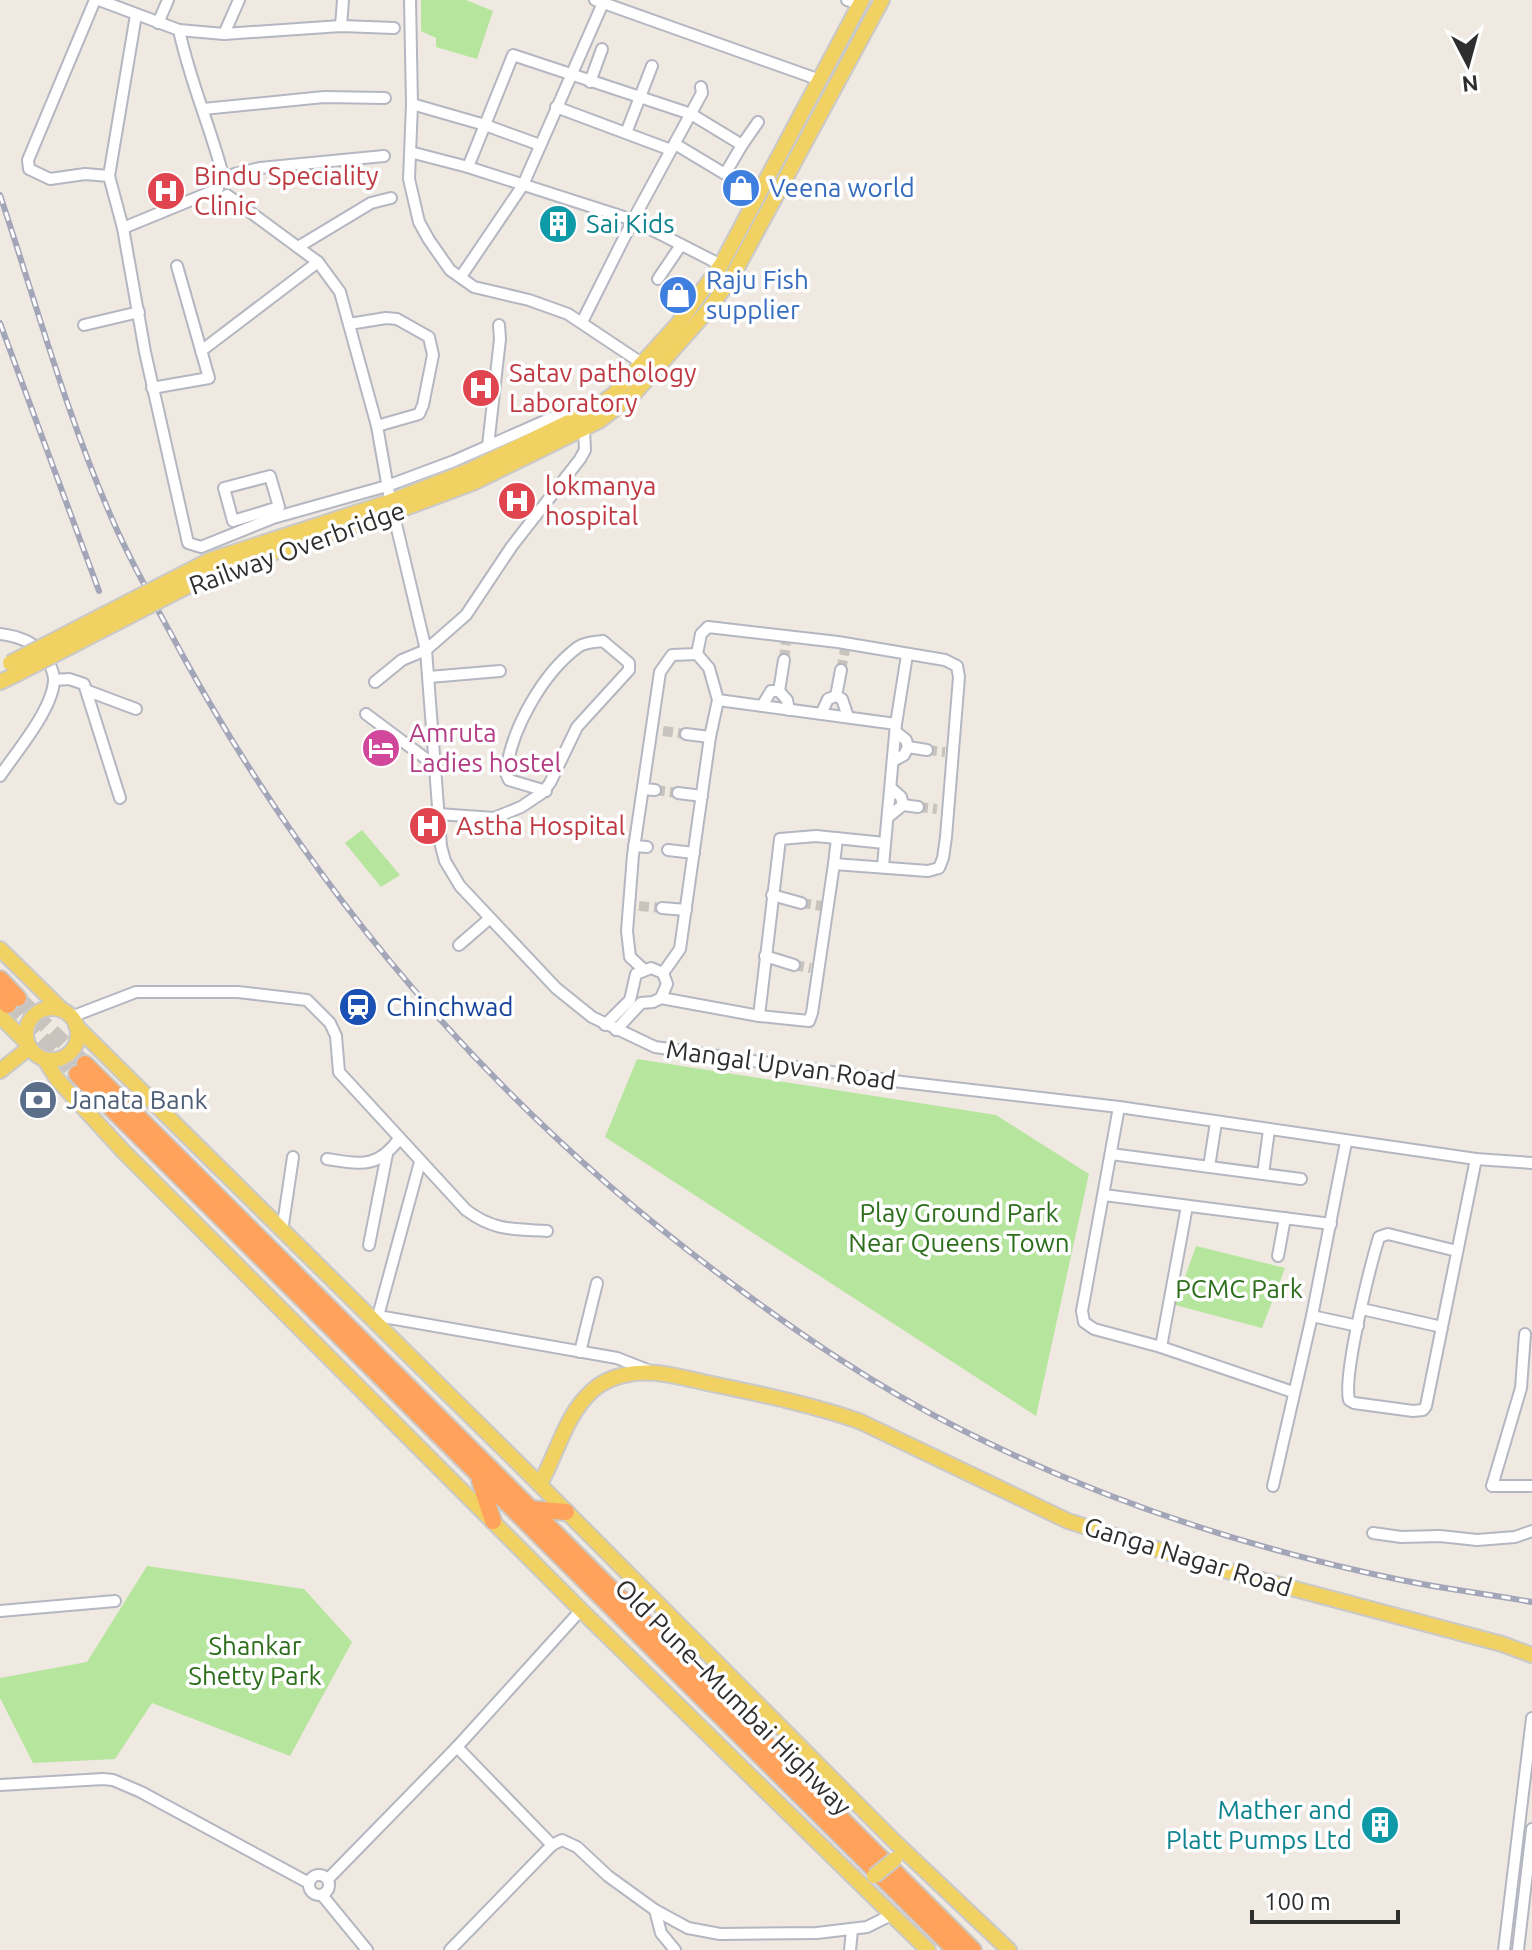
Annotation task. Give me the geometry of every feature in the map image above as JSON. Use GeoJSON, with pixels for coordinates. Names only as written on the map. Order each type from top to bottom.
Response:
{"type":"FeatureCollection","features":[{"type":"Feature","properties":{"kind":"highway"},"geometry":{"type":"LineString","coordinates":[[0,979],[6,1004]]}},
{"type":"Feature","properties":{"kind":"highway","name":"Old Pune–Mumbai Highway"},"geometry":{"type":"LineString","coordinates":[[955,1950],[479,1477],[81,1069],[531,1509],[973,1950]]}},
{"type":"Feature","properties":{"kind":"highway"},"geometry":{"type":"LineString","coordinates":[[479,1477],[493,1521]]}},
{"type":"Feature","properties":{"kind":"highway"},"geometry":{"type":"LineString","coordinates":[[531,1509],[566,1512]]}},
{"type":"Feature","properties":{"kind":"main road"},"geometry":{"type":"LineString","coordinates":[[580,423],[616,410],[632,396],[720,295],[882,0]]}},
{"type":"Feature","properties":{"kind":"main road"},"geometry":{"type":"LineString","coordinates":[[580,423],[643,364],[700,296],[721,265],[820,80],[856,1]]}},
{"type":"Feature","properties":{"kind":"main road","name":"Railway Overbridge"},"geometry":{"type":"LineString","coordinates":[[0,682],[8,668],[212,566],[432,486],[580,423]]}},
{"type":"Feature","properties":{"kind":"main road"},"geometry":{"type":"LineString","coordinates":[[0,949],[282,1231],[375,1317],[899,1854],[1009,1950]]}},
{"type":"Feature","properties":{"kind":"main road"},"geometry":{"type":"LineString","coordinates":[[6,1004],[28,1046],[36,1056],[45,1060],[61,1059],[73,1050],[77,1041],[70,1018]]}},
{"type":"Feature","properties":{"kind":"main road"},"geometry":{"type":"LineString","coordinates":[[28,1046],[26,1028],[34,1015],[48,1009],[70,1018]]}},
{"type":"Feature","properties":{"kind":"main road"},"geometry":{"type":"LineString","coordinates":[[0,1071],[28,1046]]}},
{"type":"Feature","properties":{"kind":"main road"},"geometry":{"type":"LineString","coordinates":[[45,1060],[57,1079],[124,1152],[581,1610],[868,1881],[893,1914],[928,1950]]}},
{"type":"Feature","properties":{"kind":"main road","name":"Ganga Nagar Road"},"geometry":{"type":"LineString","coordinates":[[540,1484],[553,1461],[571,1415],[595,1389],[609,1379],[627,1374],[656,1373],[799,1402],[833,1412],[859,1421],[1068,1521],[1216,1568],[1502,1644],[1532,1655]]}},
{"type":"Feature","properties":{"kind":"main road"},"geometry":{"type":"LineString","coordinates":[[868,1881],[899,1854]]}},
{"type":"Feature","properties":{"kind":"street"},"geometry":{"type":"LineString","coordinates":[[109,176],[85,174],[50,179],[29,169],[28,160],[97,0],[179,30],[224,34],[341,26],[394,28]]}},
{"type":"Feature","properties":{"kind":"street"},"geometry":{"type":"LineString","coordinates":[[158,23],[168,0]]}},
{"type":"Feature","properties":{"kind":"street"},"geometry":{"type":"LineString","coordinates":[[224,34],[239,0]]}},
{"type":"Feature","properties":{"kind":"street"},"geometry":{"type":"LineString","coordinates":[[341,26],[343,0]]}},
{"type":"Feature","properties":{"kind":"street"},"geometry":{"type":"LineString","coordinates":[[410,0],[410,194],[419,222],[450,270],[474,287],[529,300],[568,314],[643,364]]}},
{"type":"Feature","properties":{"kind":"street"},"geometry":{"type":"LineString","coordinates":[[462,275],[523,185],[599,1],[820,80]]}},
{"type":"Feature","properties":{"kind":"street"},"geometry":{"type":"LineString","coordinates":[[136,15],[109,176],[123,228],[152,388],[188,543],[201,547],[262,517],[279,507],[270,476],[224,488],[233,521],[262,517],[388,490],[556,416],[580,423],[585,450],[580,459],[512,546],[466,615],[426,650],[402,660],[375,682]]}},
{"type":"Feature","properties":{"kind":"street"},"geometry":{"type":"LineString","coordinates":[[179,30],[189,75],[227,180]]}},
{"type":"Feature","properties":{"kind":"street"},"geometry":{"type":"LineString","coordinates":[[590,82],[602,49]]}},
{"type":"Feature","properties":{"kind":"street"},"geometry":{"type":"LineString","coordinates":[[468,167],[513,55],[691,114],[742,145]]}},
{"type":"Feature","properties":{"kind":"street"},"geometry":{"type":"LineString","coordinates":[[626,133],[652,66]]}},
{"type":"Feature","properties":{"kind":"street"},"geometry":{"type":"LineString","coordinates":[[582,322],[702,93],[701,87]]}},
{"type":"Feature","properties":{"kind":"street"},"geometry":{"type":"LineString","coordinates":[[203,109],[324,97],[385,98]]}},
{"type":"Feature","properties":{"kind":"street"},"geometry":{"type":"LineString","coordinates":[[412,104],[540,145]]}},
{"type":"Feature","properties":{"kind":"street"},"geometry":{"type":"LineString","coordinates":[[556,107],[673,147],[725,174],[758,122]]}},
{"type":"Feature","properties":{"kind":"street"},"geometry":{"type":"LineString","coordinates":[[410,152],[468,167],[633,220],[721,265]]}},
{"type":"Feature","properties":{"kind":"street"},"geometry":{"type":"LineString","coordinates":[[384,156],[260,168],[234,174],[219,182],[222,192],[318,262],[340,292],[377,426],[388,490]]}},
{"type":"Feature","properties":{"kind":"street"},"geometry":{"type":"LineString","coordinates":[[123,228],[222,192]]}},
{"type":"Feature","properties":{"kind":"street"},"geometry":{"type":"LineString","coordinates":[[298,247],[371,203],[391,198]]}},
{"type":"Feature","properties":{"kind":"street"},"geometry":{"type":"LineString","coordinates":[[658,279],[681,245]]}},
{"type":"Feature","properties":{"kind":"street"},"geometry":{"type":"LineString","coordinates":[[201,351],[318,262]]}},
{"type":"Feature","properties":{"kind":"street"},"geometry":{"type":"LineString","coordinates":[[152,388],[209,378],[177,266]]}},
{"type":"Feature","properties":{"kind":"street"},"geometry":{"type":"LineString","coordinates":[[84,325],[139,312]]}},
{"type":"Feature","properties":{"kind":"street"},"geometry":{"type":"LineString","coordinates":[[349,324],[397,319],[429,337],[432,345],[433,355],[419,414],[377,426]]}},
{"type":"Feature","properties":{"kind":"street"},"geometry":{"type":"LineString","coordinates":[[488,446],[499,325]]}},
{"type":"Feature","properties":{"kind":"street","name":"Mangal Upvan Road"},"geometry":{"type":"LineString","coordinates":[[395,520],[426,650],[437,767],[438,814],[445,861],[460,886],[489,919],[565,997],[605,1025],[655,1047],[682,1052],[1119,1107],[1476,1159],[1532,1163]]}},
{"type":"Feature","properties":{"kind":"street"},"geometry":{"type":"LineString","coordinates":[[697,654],[701,634],[708,627],[945,660],[957,666],[959,677],[942,809],[943,858],[939,868],[928,871],[834,864]]}},
{"type":"Feature","properties":{"kind":"street"},"geometry":{"type":"LineString","coordinates":[[0,634],[27,641],[41,652],[50,665],[54,680],[46,706],[0,776]]}},
{"type":"Feature","properties":{"kind":"street"},"geometry":{"type":"LineString","coordinates":[[438,814],[494,818],[521,807],[546,791],[574,732],[629,670],[629,663],[603,641],[578,648],[542,685],[526,711],[506,773],[509,780],[546,791]]}},
{"type":"Feature","properties":{"kind":"street"},"geometry":{"type":"LineString","coordinates":[[643,969],[630,957],[627,931],[634,905],[634,846],[657,730],[660,672],[672,655],[697,654],[709,668],[718,700],[680,949],[663,973]]}},
{"type":"Feature","properties":{"kind":"street"},"geometry":{"type":"LineString","coordinates":[[883,866],[896,728],[907,655]]}},
{"type":"Feature","properties":{"kind":"street"},"geometry":{"type":"LineString","coordinates":[[779,691],[784,660]]}},
{"type":"Feature","properties":{"kind":"street"},"geometry":{"type":"LineString","coordinates":[[836,696],[841,670]]}},
{"type":"Feature","properties":{"kind":"street"},"geometry":{"type":"LineString","coordinates":[[429,677],[500,671]]}},
{"type":"Feature","properties":{"kind":"street"},"geometry":{"type":"LineString","coordinates":[[54,680],[78,680],[88,691],[120,798]]}},
{"type":"Feature","properties":{"kind":"street"},"geometry":{"type":"LineString","coordinates":[[88,691],[136,709]]}},
{"type":"Feature","properties":{"kind":"street"},"geometry":{"type":"LineString","coordinates":[[762,706],[771,691],[779,691],[787,700],[789,710]]}},
{"type":"Feature","properties":{"kind":"street"},"geometry":{"type":"LineString","coordinates":[[821,714],[828,699],[836,696],[842,699],[848,717]]}},
{"type":"Feature","properties":{"kind":"street"},"geometry":{"type":"LineString","coordinates":[[718,700],[848,717],[896,728],[908,747],[904,755],[893,761]]}},
{"type":"Feature","properties":{"kind":"street"},"geometry":{"type":"LineString","coordinates":[[366,714],[437,767]]}},
{"type":"Feature","properties":{"kind":"street"},"geometry":{"type":"LineString","coordinates":[[686,734],[710,737]]}},
{"type":"Feature","properties":{"kind":"street"},"geometry":{"type":"LineString","coordinates":[[908,747],[927,750]]}},
{"type":"Feature","properties":{"kind":"street"},"geometry":{"type":"LineString","coordinates":[[891,788],[901,797],[903,805]]}},
{"type":"Feature","properties":{"kind":"street"},"geometry":{"type":"LineString","coordinates":[[643,789],[655,790]]}},
{"type":"Feature","properties":{"kind":"street"},"geometry":{"type":"LineString","coordinates":[[678,793],[702,796]]}},
{"type":"Feature","properties":{"kind":"street"},"geometry":{"type":"LineString","coordinates":[[888,817],[903,805],[918,807]]}},
{"type":"Feature","properties":{"kind":"street"},"geometry":{"type":"LineString","coordinates":[[759,1016],[780,839],[800,836],[885,843]]}},
{"type":"Feature","properties":{"kind":"street"},"geometry":{"type":"LineString","coordinates":[[616,1030],[641,1003],[661,998],[759,1016],[809,1021],[837,838]]}},
{"type":"Feature","properties":{"kind":"street"},"geometry":{"type":"LineString","coordinates":[[634,846],[647,847]]}},
{"type":"Feature","properties":{"kind":"street"},"geometry":{"type":"LineString","coordinates":[[668,850],[694,853]]}},
{"type":"Feature","properties":{"kind":"street"},"geometry":{"type":"LineString","coordinates":[[771,900],[801,903]]}},
{"type":"Feature","properties":{"kind":"street"},"geometry":{"type":"LineString","coordinates":[[662,908],[686,910]]}},
{"type":"Feature","properties":{"kind":"street"},"geometry":{"type":"LineString","coordinates":[[459,945],[489,919]]}},
{"type":"Feature","properties":{"kind":"street"},"geometry":{"type":"LineString","coordinates":[[764,961],[794,965]]}},
{"type":"Feature","properties":{"kind":"street"},"geometry":{"type":"LineString","coordinates":[[605,1025],[630,1000],[632,982],[643,969],[651,968],[663,973],[667,984],[661,998]]}},
{"type":"Feature","properties":{"kind":"street"},"geometry":{"type":"LineString","coordinates":[[70,1018],[136,992],[238,992],[307,1000],[330,1023],[336,1036],[339,1072],[466,1210],[482,1222],[498,1228],[547,1231]]}},
{"type":"Feature","properties":{"kind":"street"},"geometry":{"type":"LineString","coordinates":[[1119,1107],[1082,1311],[1084,1322],[1094,1329],[1161,1347],[1293,1392]]}},
{"type":"Feature","properties":{"kind":"street"},"geometry":{"type":"LineString","coordinates":[[1209,1167],[1216,1122]]}},
{"type":"Feature","properties":{"kind":"street"},"geometry":{"type":"LineString","coordinates":[[1263,1174],[1269,1130]]}},
{"type":"Feature","properties":{"kind":"street"},"geometry":{"type":"LineString","coordinates":[[369,1245],[387,1154],[399,1139]]}},
{"type":"Feature","properties":{"kind":"street"},"geometry":{"type":"LineString","coordinates":[[1273,1486],[1312,1316],[1346,1142]]}},
{"type":"Feature","properties":{"kind":"street"},"geometry":{"type":"LineString","coordinates":[[327,1159],[360,1164],[387,1154]]}},
{"type":"Feature","properties":{"kind":"street"},"geometry":{"type":"LineString","coordinates":[[1111,1154],[1301,1179]]}},
{"type":"Feature","properties":{"kind":"street"},"geometry":{"type":"LineString","coordinates":[[282,1231],[293,1157]]}},
{"type":"Feature","properties":{"kind":"street"},"geometry":{"type":"LineString","coordinates":[[1457,1251],[1383,1234],[1377,1241],[1347,1387],[1349,1400],[1419,1411],[1426,1406],[1476,1159]]}},
{"type":"Feature","properties":{"kind":"street"},"geometry":{"type":"LineString","coordinates":[[420,1162],[375,1317],[617,1358],[656,1373]]}},
{"type":"Feature","properties":{"kind":"street"},"geometry":{"type":"LineString","coordinates":[[1104,1195],[1331,1224]]}},
{"type":"Feature","properties":{"kind":"street"},"geometry":{"type":"LineString","coordinates":[[1161,1347],[1187,1206]]}},
{"type":"Feature","properties":{"kind":"street"},"geometry":{"type":"LineString","coordinates":[[1278,1256],[1285,1218]]}},
{"type":"Feature","properties":{"kind":"street"},"geometry":{"type":"LineString","coordinates":[[580,1352],[597,1283]]}},
{"type":"Feature","properties":{"kind":"street"},"geometry":{"type":"LineString","coordinates":[[1362,1309],[1442,1327]]}},
{"type":"Feature","properties":{"kind":"street"},"geometry":{"type":"LineString","coordinates":[[1312,1316],[1358,1326]]}},
{"type":"Feature","properties":{"kind":"street"},"geometry":{"type":"LineString","coordinates":[[1525,1334],[1521,1388],[1492,1486],[1532,1486]]}},
{"type":"Feature","properties":{"kind":"street"},"geometry":{"type":"LineString","coordinates":[[1373,1533],[1477,1540],[1515,1537],[1532,1531]]}},
{"type":"Feature","properties":{"kind":"street"},"geometry":{"type":"LineString","coordinates":[[0,1611],[115,1601]]}},
{"type":"Feature","properties":{"kind":"street"},"geometry":{"type":"LineString","coordinates":[[328,1879],[457,1747],[581,1610]]}},
{"type":"Feature","properties":{"kind":"street"},"geometry":{"type":"LineString","coordinates":[[1504,1950],[1532,1718]]}},
{"type":"Feature","properties":{"kind":"street"},"geometry":{"type":"LineString","coordinates":[[457,1747],[552,1845]]}},
{"type":"Feature","properties":{"kind":"street"},"geometry":{"type":"LineString","coordinates":[[0,1785],[113,1780],[141,1792],[309,1883],[312,1892],[322,1895],[367,1950]]}},
{"type":"Feature","properties":{"kind":"street"},"geometry":{"type":"LineString","coordinates":[[1518,1950],[1532,1829]]}},
{"type":"Feature","properties":{"kind":"street"},"geometry":{"type":"LineString","coordinates":[[450,1950],[552,1845],[562,1840],[569,1842],[608,1876],[655,1910],[688,1928],[720,1934],[852,1930],[867,1927],[893,1914]]}},
{"type":"Feature","properties":{"kind":"street"},"geometry":{"type":"LineString","coordinates":[[1517,1845],[1531,1842]]}},
{"type":"Feature","properties":{"kind":"street"},"geometry":{"type":"LineString","coordinates":[[309,1883],[316,1875],[328,1879]]}},
{"type":"Feature","properties":{"kind":"street"},"geometry":{"type":"LineString","coordinates":[[322,1895],[329,1887],[328,1879]]}},
{"type":"Feature","properties":{"kind":"street"},"geometry":{"type":"LineString","coordinates":[[655,1910],[661,1933],[675,1950]]}},
{"type":"Feature","properties":{"kind":"street"},"geometry":{"type":"LineString","coordinates":[[850,1950],[852,1930]]}},
{"type":"Feature","properties":{"kind":"green space"},"geometry":{"type":"Polygon","coordinates":[[[421,0],[466,0],[493,11],[477,59],[436,47],[436,38],[421,31],[421,0]]]}},
{"type":"Feature","properties":{"kind":"green space"},"geometry":{"type":"Polygon","coordinates":[[[362,830],[400,875],[381,887],[345,843],[362,830]]]}},
{"type":"Feature","properties":{"kind":"green space","name":"Play Ground Park Near Queens Town"},"geometry":{"type":"Polygon","coordinates":[[[637,1059],[996,1115],[1089,1174],[1036,1416],[605,1137],[637,1059]]]}},
{"type":"Feature","properties":{"kind":"green space","name":"PCMC Park"},"geometry":{"type":"Polygon","coordinates":[[[1196,1246],[1285,1268],[1262,1328],[1175,1305],[1196,1246]]]}},
{"type":"Feature","properties":{"kind":"green space","name":"Shankar Shetty Park"},"geometry":{"type":"Polygon","coordinates":[[[147,1566],[304,1589],[352,1642],[290,1756],[152,1703],[115,1759],[33,1763],[0,1698],[0,1678],[87,1662],[147,1566]]]}},
{"type":"Feature","properties":{"kind":"tunnel"},"geometry":{"type":"LineString","coordinates":[[784,660],[786,642]]}},
{"type":"Feature","properties":{"kind":"tunnel"},"geometry":{"type":"LineString","coordinates":[[841,670],[845,650]]}},
{"type":"Feature","properties":{"kind":"tunnel"},"geometry":{"type":"LineString","coordinates":[[663,731],[686,734]]}},
{"type":"Feature","properties":{"kind":"tunnel"},"geometry":{"type":"LineString","coordinates":[[927,750],[945,752]]}},
{"type":"Feature","properties":{"kind":"tunnel"},"geometry":{"type":"LineString","coordinates":[[655,790],[678,793]]}},
{"type":"Feature","properties":{"kind":"tunnel"},"geometry":{"type":"LineString","coordinates":[[918,807],[937,809]]}},
{"type":"Feature","properties":{"kind":"tunnel"},"geometry":{"type":"LineString","coordinates":[[801,903],[822,906]]}},
{"type":"Feature","properties":{"kind":"tunnel"},"geometry":{"type":"LineString","coordinates":[[639,906],[662,908]]}},
{"type":"Feature","properties":{"kind":"tunnel"},"geometry":{"type":"LineString","coordinates":[[794,965],[811,968]]}},
{"type":"Feature","properties":{"kind":"tunnel"},"geometry":{"type":"LineString","coordinates":[[18,998],[85,1064]]}},
{"type":"Feature","properties":{"kind":"tunnel"},"geometry":{"type":"LineString","coordinates":[[8,1005],[77,1074]]}},
{"type":"Feature","properties":{"kind":"railway"},"geometry":{"type":"LineString","coordinates":[[0,195],[69,407],[117,530],[184,658],[237,749],[294,835],[356,919],[422,999],[492,1075],[566,1147],[644,1215],[812,1341],[899,1396],[1012,1454],[1120,1499],[1231,1537],[1401,1580],[1532,1602]]}},
{"type":"Feature","properties":{"kind":"railway"},"geometry":{"type":"LineString","coordinates":[[0,323],[99,591]]}},
{"type":"Feature","properties":{"kind":"place","name":"Veena world"},"geometry":{"type":"Point","coordinates":[741,188]}},
{"type":"Feature","properties":{"kind":"place","name":"Bindu Speciality Clinic"},"geometry":{"type":"Point","coordinates":[166,191]}},
{"type":"Feature","properties":{"kind":"place","name":"Sai Kids"},"geometry":{"type":"Point","coordinates":[558,224]}},
{"type":"Feature","properties":{"kind":"place","name":"Raju Fish supplier"},"geometry":{"type":"Point","coordinates":[678,295]}},
{"type":"Feature","properties":{"kind":"place","name":"Satav pathology Laboratory"},"geometry":{"type":"Point","coordinates":[481,388]}},
{"type":"Feature","properties":{"kind":"place","name":"lokmanya hospital"},"geometry":{"type":"Point","coordinates":[517,501]}},
{"type":"Feature","properties":{"kind":"place","name":"Amruta Ladies hostel"},"geometry":{"type":"Point","coordinates":[381,748]}},
{"type":"Feature","properties":{"kind":"place","name":"Astha Hospital"},"geometry":{"type":"Point","coordinates":[428,826]}},
{"type":"Feature","properties":{"kind":"place","name":"Chinchwad"},"geometry":{"type":"Point","coordinates":[358,1007]}},
{"type":"Feature","properties":{"kind":"place","name":"Janata Bank"},"geometry":{"type":"Point","coordinates":[38,1100]}},
{"type":"Feature","properties":{"kind":"place","name":"Mather and Platt Pumps Ltd"},"geometry":{"type":"Point","coordinates":[1380,1825]}}]}
